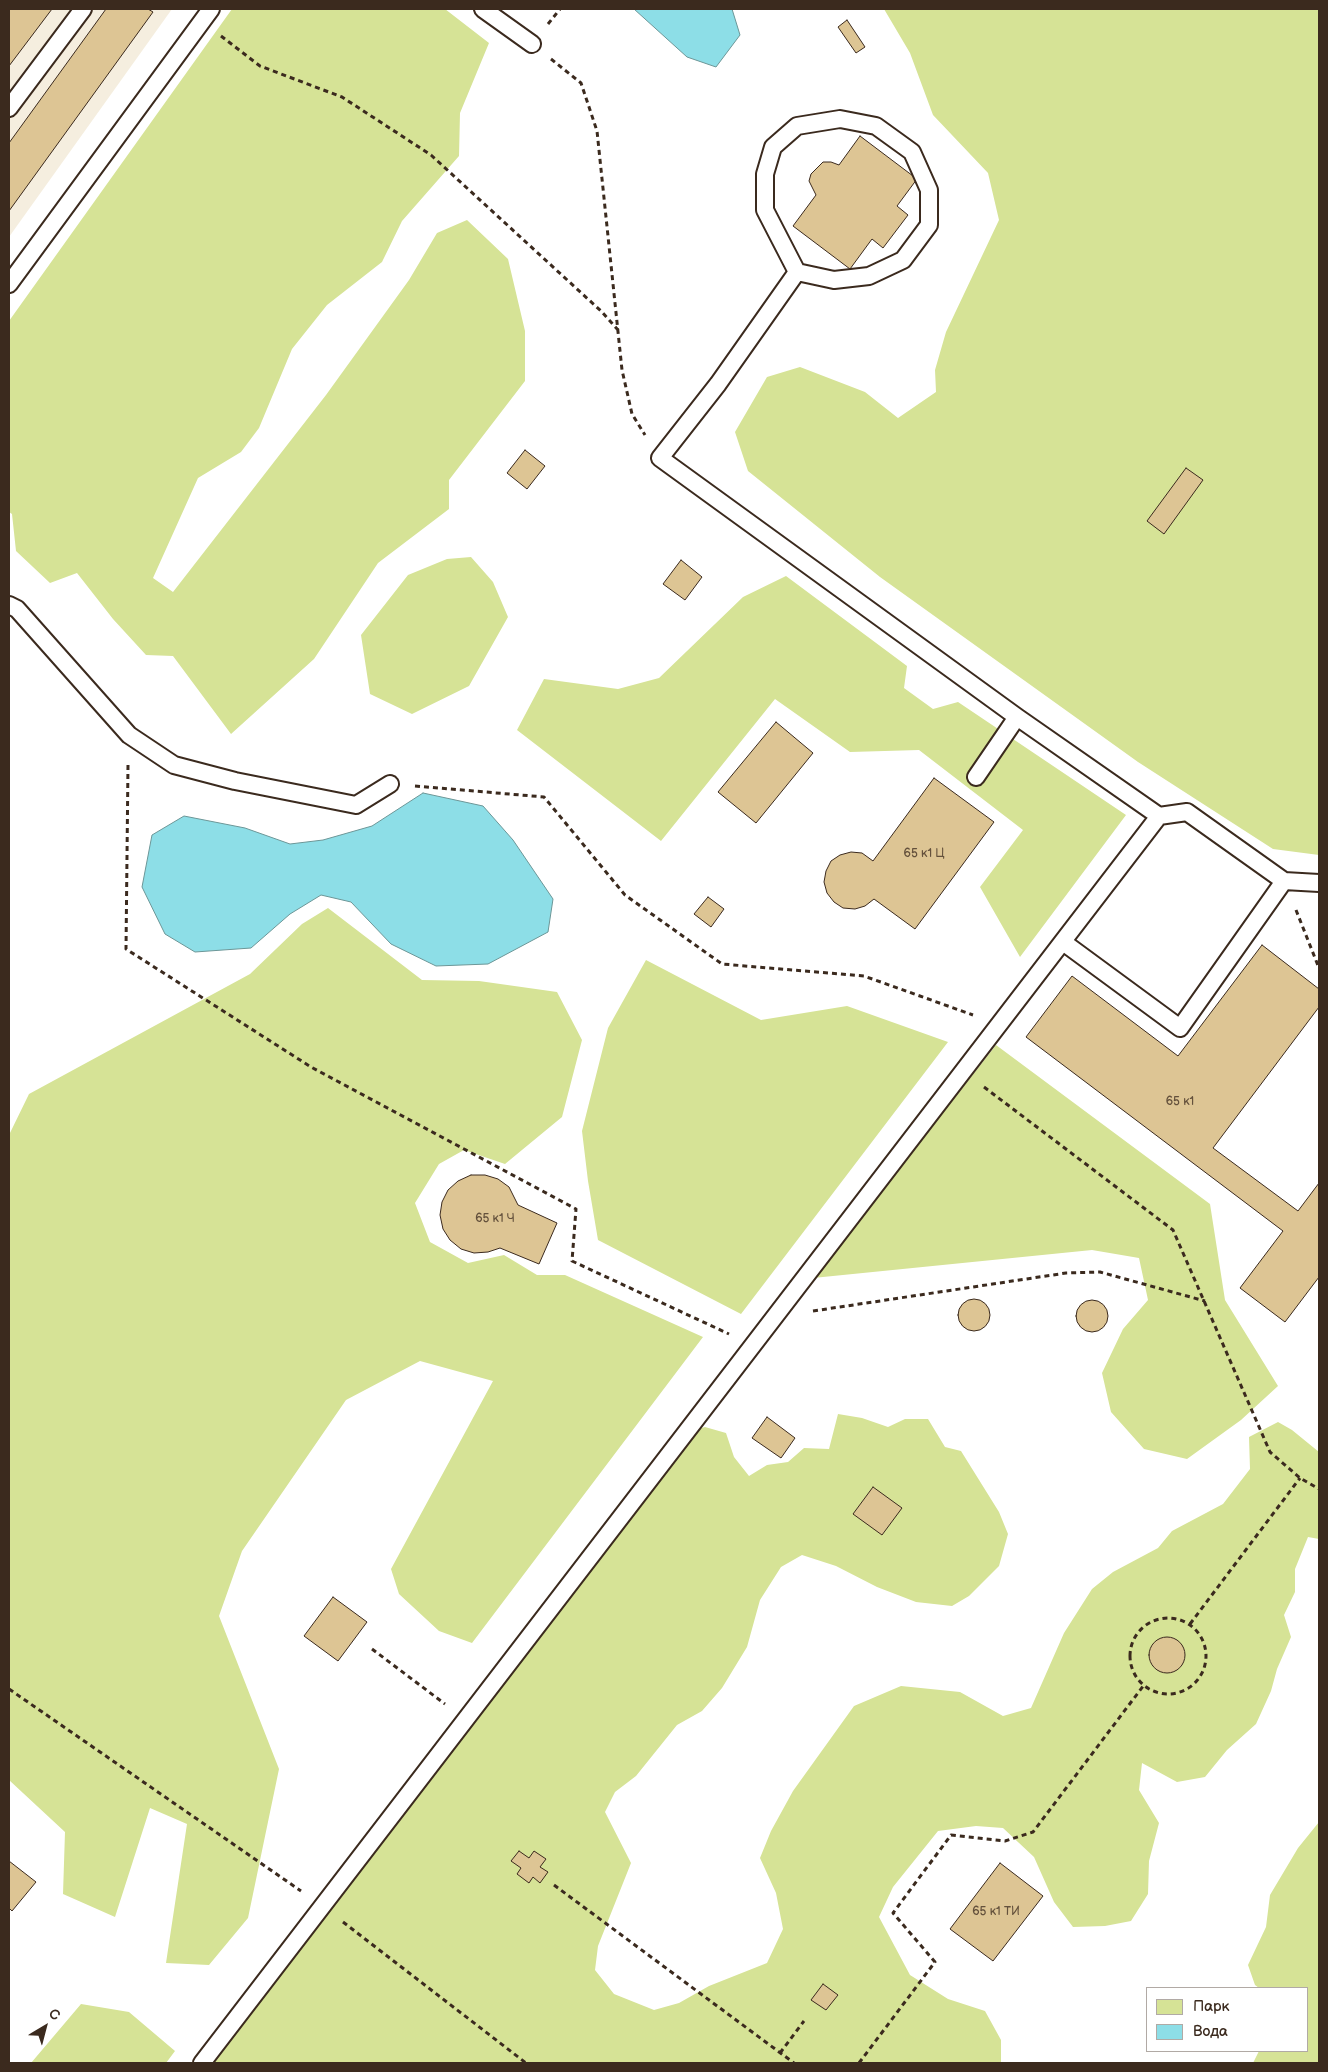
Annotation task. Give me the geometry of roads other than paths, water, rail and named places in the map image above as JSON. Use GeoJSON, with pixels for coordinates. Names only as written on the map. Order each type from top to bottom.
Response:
{"type":"FeatureCollection","features":[{"type":"Feature","properties":{"kind":"lane"},"geometry":{"type":"LineString","coordinates":[[9,108],[83,9]]}},
{"type":"Feature","properties":{"kind":"lane"},"geometry":{"type":"LineString","coordinates":[[484,9],[532,44]]}},
{"type":"Feature","properties":{"kind":"lane"},"geometry":{"type":"LineString","coordinates":[[9,284],[201,12]]}},
{"type":"Feature","properties":{"kind":"lane"},"geometry":{"type":"LineString","coordinates":[[840,119],[876,126],[912,152],[929,190],[929,225],[903,260],[869,276],[834,280],[797,272],[765,210],[765,174],[774,147],[797,126],[840,119]]}},
{"type":"Feature","properties":{"kind":"lane"},"geometry":{"type":"LineString","coordinates":[[797,272],[718,384],[660,458],[1017,717],[1160,816],[1187,812],[1284,881],[1319,883]]}},
{"type":"Feature","properties":{"kind":"lane"},"geometry":{"type":"LineString","coordinates":[[9,605],[17,608],[129,735],[174,765],[235,781],[356,805],[390,784]]}},
{"type":"Feature","properties":{"kind":"lane"},"geometry":{"type":"LineString","coordinates":[[976,777],[1017,717]]}},
{"type":"Feature","properties":{"kind":"lane"},"geometry":{"type":"LineString","coordinates":[[202,2063],[1160,816]]}},
{"type":"Feature","properties":{"kind":"lane"},"geometry":{"type":"LineString","coordinates":[[1063,942],[1180,1028],[1284,881]]}},
{"type":"Feature","properties":{"kind":"water"},"geometry":{"type":"Polygon","coordinates":[[[634,9],[732,9],[740,35],[716,67],[687,57],[634,9]]]}},
{"type":"Feature","properties":{"kind":"water"},"geometry":{"type":"Polygon","coordinates":[[[423,793],[483,806],[513,840],[553,899],[548,932],[488,964],[436,966],[391,944],[351,902],[321,895],[290,914],[251,948],[195,952],[165,934],[142,887],[152,835],[184,816],[245,828],[290,844],[323,840],[372,826],[423,793]]]}}]}
